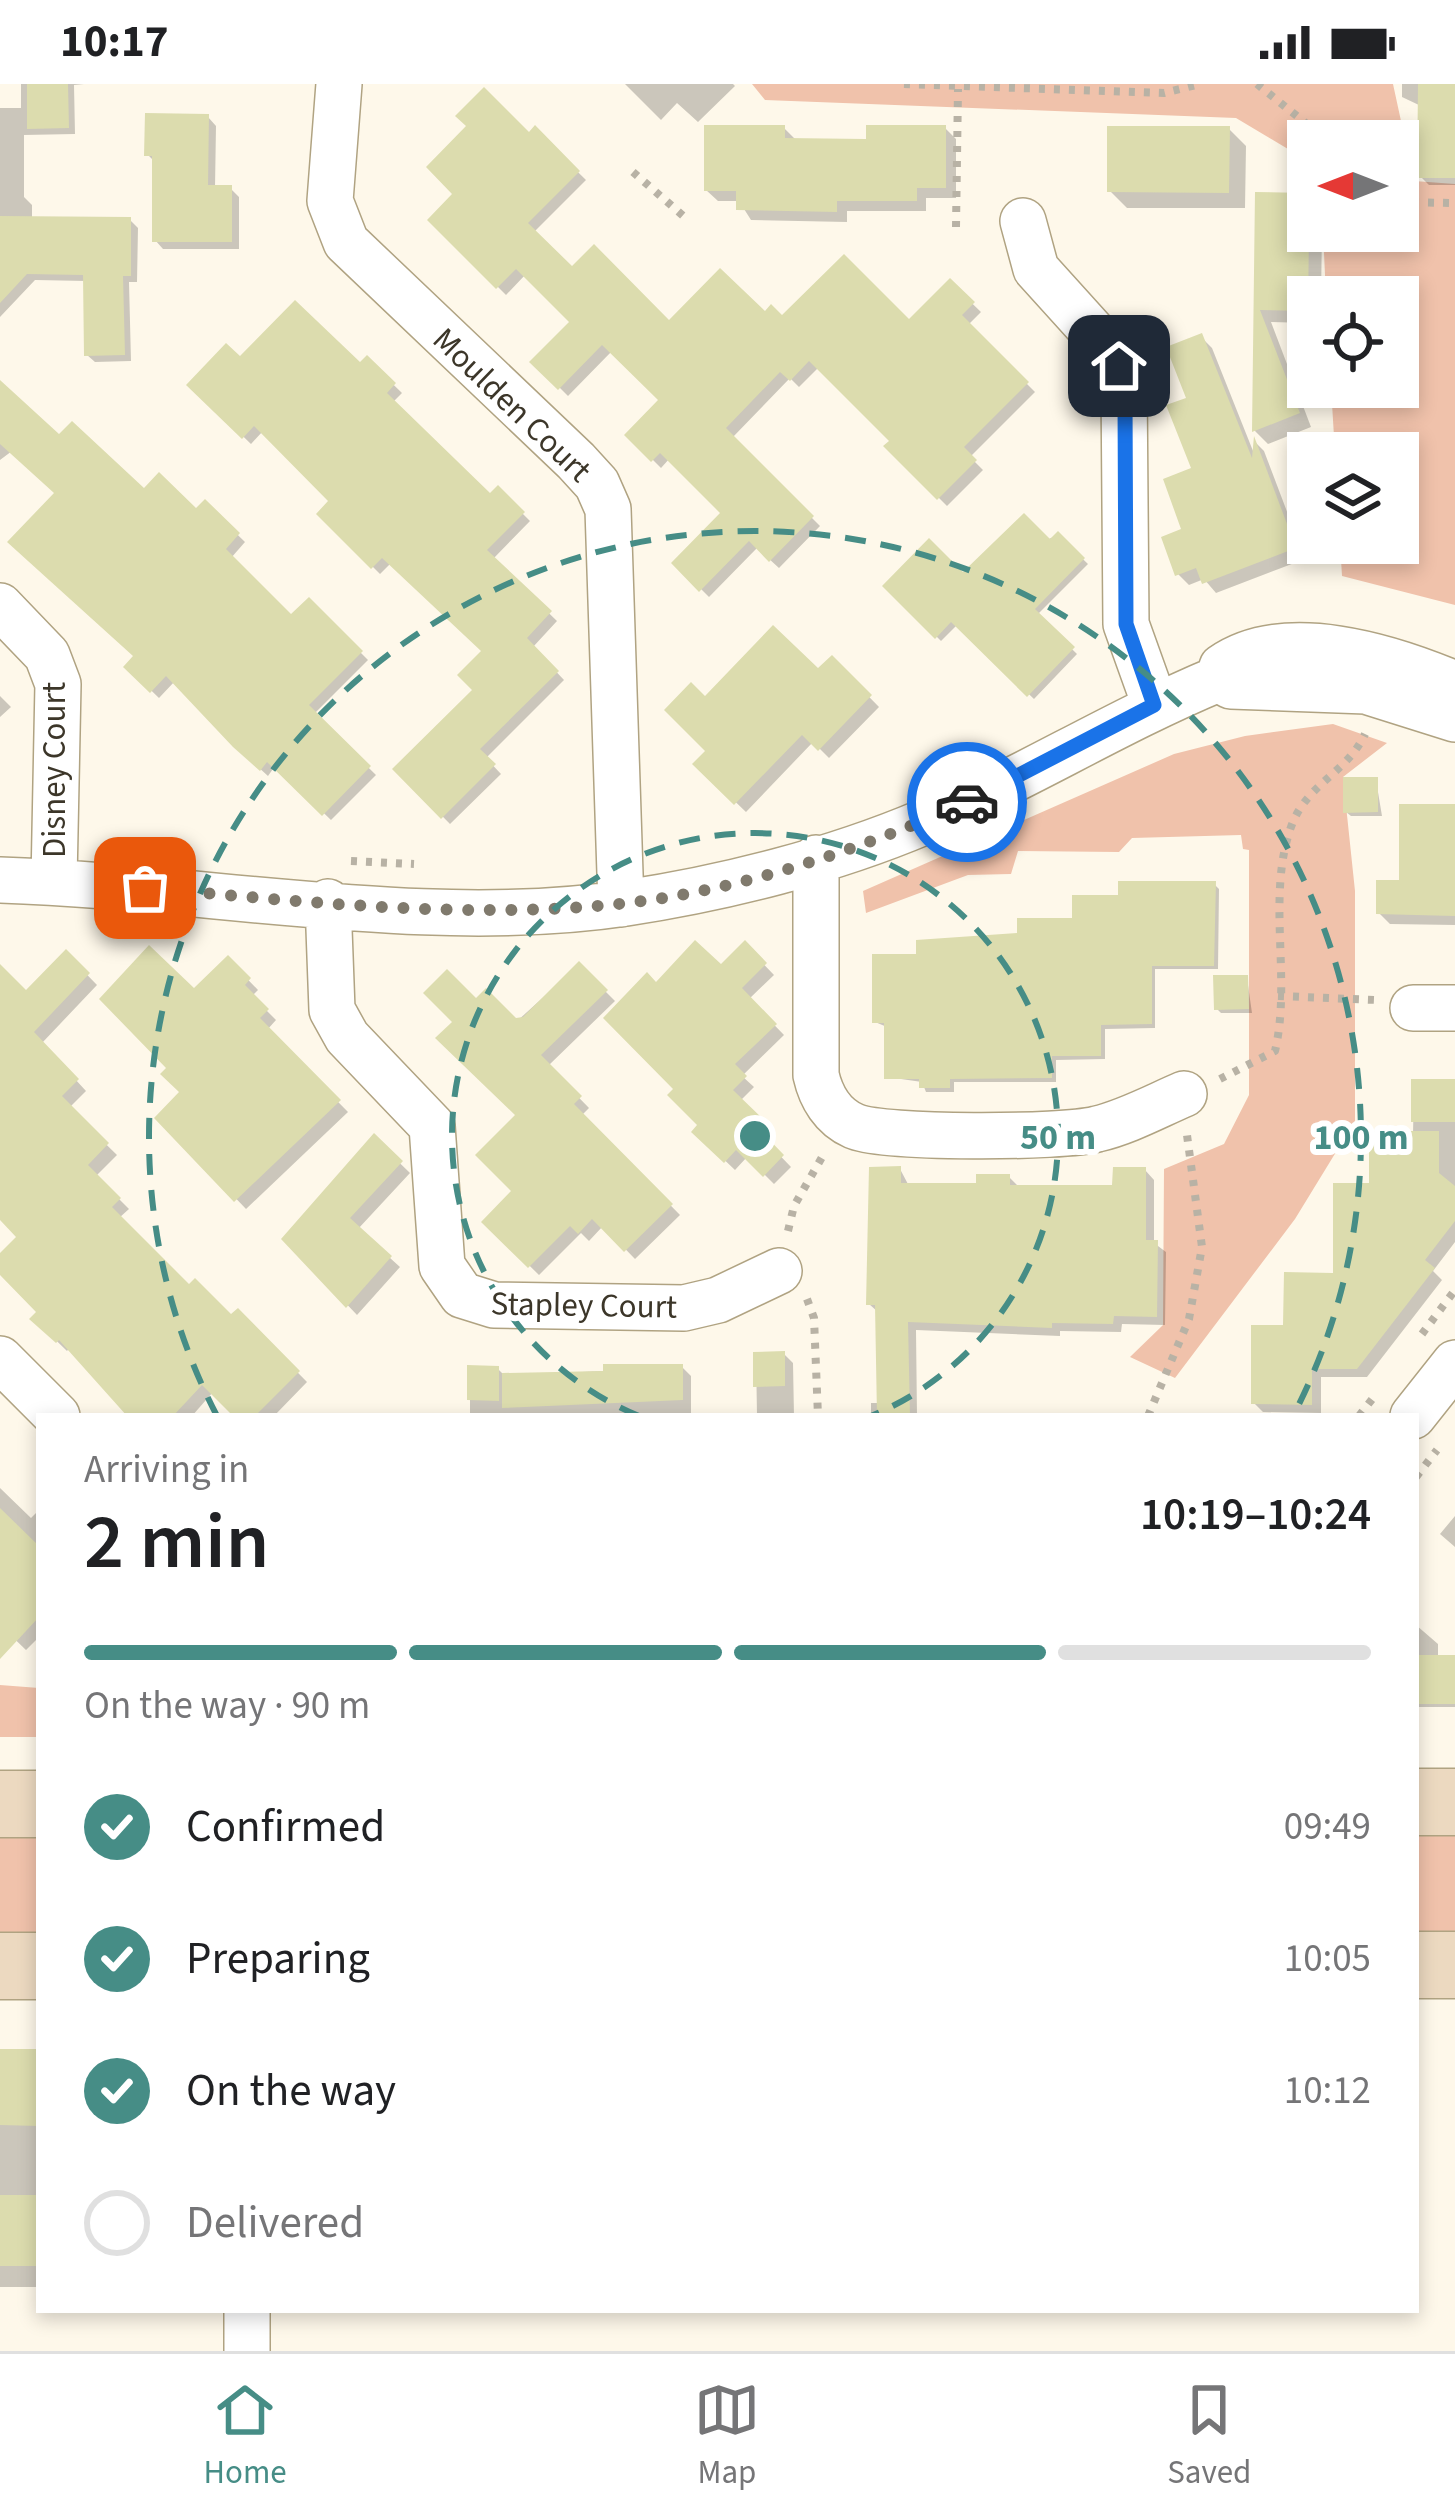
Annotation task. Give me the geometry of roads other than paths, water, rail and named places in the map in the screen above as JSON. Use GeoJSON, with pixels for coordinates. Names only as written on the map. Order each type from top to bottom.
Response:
{"type":"FeatureCollection","features":[{"type":"Feature","properties":{"kind":"main road"},"geometry":{"type":"LineString","coordinates":[[1419,1802],[1455,1802]]}},
{"type":"Feature","properties":{"kind":"main road"},"geometry":{"type":"LineString","coordinates":[[0,1804],[36,1804]]}},
{"type":"Feature","properties":{"kind":"main road"},"geometry":{"type":"LineString","coordinates":[[1419,1965],[1455,1965]]}},
{"type":"Feature","properties":{"kind":"main road"},"geometry":{"type":"LineString","coordinates":[[0,1966],[36,1966]]}},
{"type":"Feature","properties":{"kind":"street","name":"Moulden Court"},"geometry":{"type":"LineString","coordinates":[[338,84],[330,184],[335,221],[346,242],[577,461],[597,484],[608,509],[622,904]]}},
{"type":"Feature","properties":{"kind":"street"},"geometry":{"type":"LineString","coordinates":[[1023,221],[1036,269],[1112,353],[1124,382],[1126,624],[1154,705]]}},
{"type":"Feature","properties":{"kind":"street","name":"Disney Court"},"geometry":{"type":"LineString","coordinates":[[0,606],[54,668],[53,881]]}},
{"type":"Feature","properties":{"kind":"street"},"geometry":{"type":"LineString","coordinates":[[1218,680],[1222,668],[1252,652],[1311,649],[1383,658],[1455,684]]}},
{"type":"Feature","properties":{"kind":"street"},"geometry":{"type":"LineString","coordinates":[[0,880],[480,911],[622,904],[816,858],[921,823],[1154,705],[1218,680],[1231,686],[1375,693],[1455,719]]}},
{"type":"Feature","properties":{"kind":"street"},"geometry":{"type":"LineString","coordinates":[[816,858],[816,1076],[826,1101],[843,1120],[882,1132],[1081,1132],[1119,1123],[1184,1094]]}},
{"type":"Feature","properties":{"kind":"street","name":"Stapley Court"},"geometry":{"type":"LineString","coordinates":[[328,902],[327,991],[332,1010],[347,1037],[434,1130],[442,1266],[462,1295],[494,1305],[684,1307],[718,1300],[779,1271]]}},
{"type":"Feature","properties":{"kind":"street"},"geometry":{"type":"LineString","coordinates":[[0,1359],[54,1413]]}},
{"type":"Feature","properties":{"kind":"street"},"geometry":{"type":"LineString","coordinates":[[1415,1413],[1455,1363]]}},
{"type":"Feature","properties":{"kind":"street"},"geometry":{"type":"LineString","coordinates":[[247,2313],[247,2351]]}}]}
